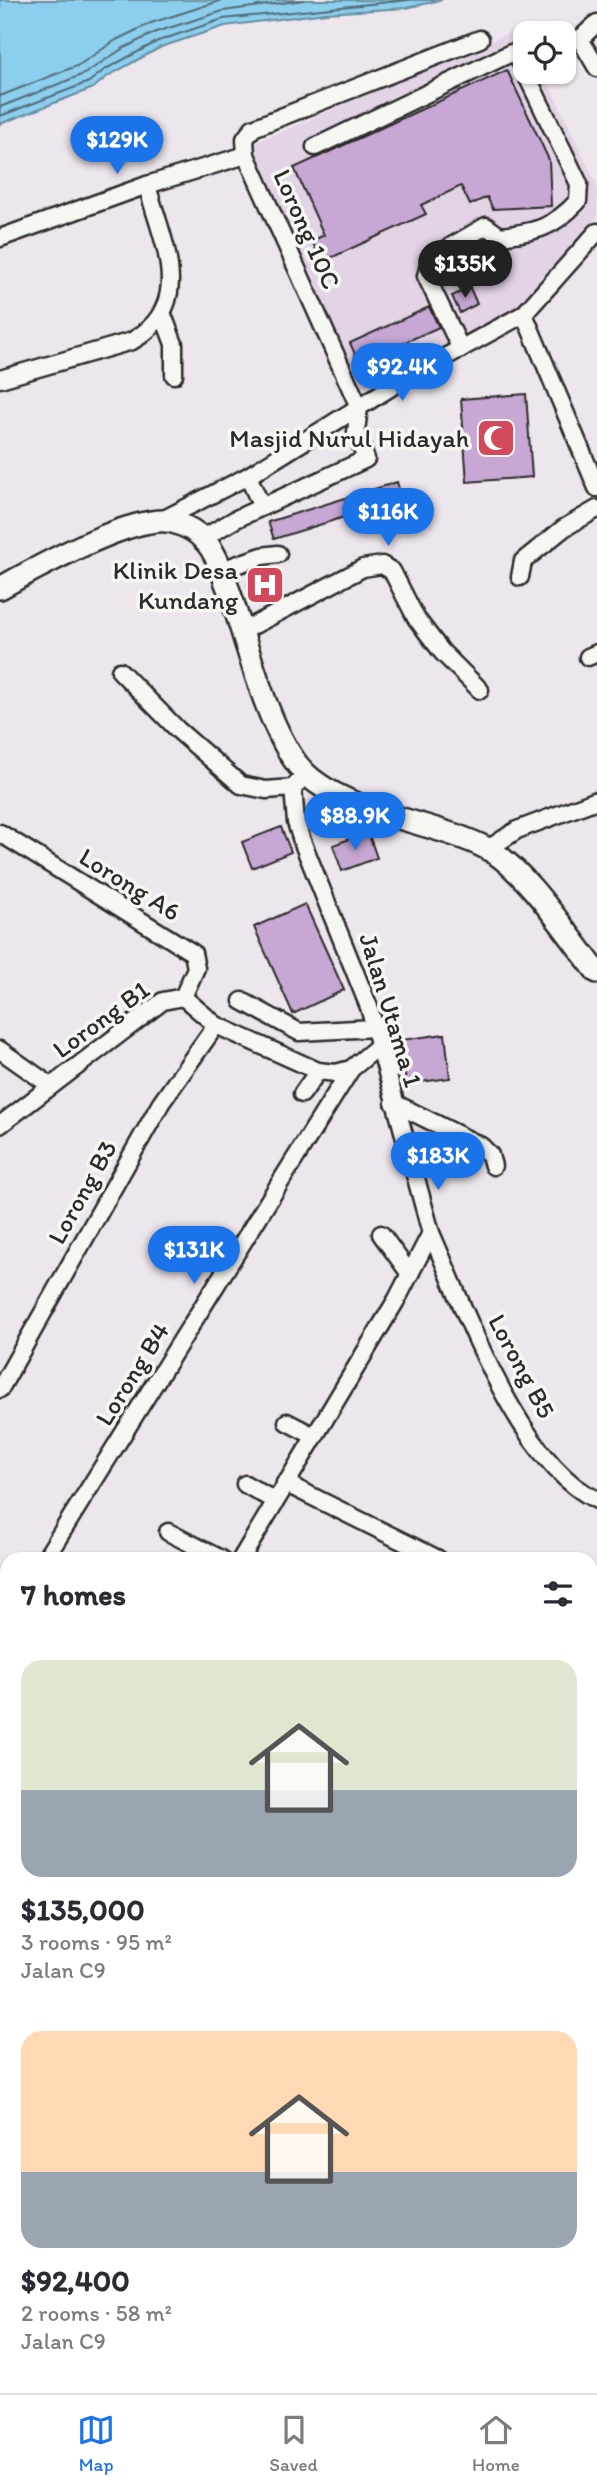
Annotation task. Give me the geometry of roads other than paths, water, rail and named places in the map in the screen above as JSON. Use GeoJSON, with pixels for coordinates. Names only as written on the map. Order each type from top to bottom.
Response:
{"type":"FeatureCollection","features":[{"type":"Feature","properties":{"kind":"main road"},"geometry":{"type":"LineString","coordinates":[[0,588],[126,527],[164,519],[203,538],[221,570],[274,721],[296,763],[299,781],[488,849],[513,869],[597,972]]}},
{"type":"Feature","properties":{"kind":"street"},"geometry":{"type":"LineString","coordinates":[[597,23],[580,39],[597,68]]}},
{"type":"Feature","properties":{"kind":"street"},"geometry":{"type":"LineString","coordinates":[[246,155],[245,139],[253,128],[480,39]]}},
{"type":"Feature","properties":{"kind":"street"},"geometry":{"type":"LineString","coordinates":[[315,147],[513,54]]}},
{"type":"Feature","properties":{"kind":"street"},"geometry":{"type":"LineString","coordinates":[[461,349],[426,276],[431,258],[486,226],[500,236],[529,233],[559,222],[578,201],[579,184],[531,84]]}},
{"type":"Feature","properties":{"kind":"street","name":"Lorong 10C"},"geometry":{"type":"LineString","coordinates":[[0,238],[147,185],[246,155],[359,407]]}},
{"type":"Feature","properties":{"kind":"street"},"geometry":{"type":"LineString","coordinates":[[0,379],[132,341],[150,331],[163,315],[172,277],[147,185]]}},
{"type":"Feature","properties":{"kind":"street"},"geometry":{"type":"LineString","coordinates":[[164,519],[248,476],[359,407],[524,314],[597,232]]}},
{"type":"Feature","properties":{"kind":"street"},"geometry":{"type":"LineString","coordinates":[[524,314],[597,488]]}},
{"type":"Feature","properties":{"kind":"street"},"geometry":{"type":"LineString","coordinates":[[163,315],[174,344],[174,375]]}},
{"type":"Feature","properties":{"kind":"street"},"geometry":{"type":"LineString","coordinates":[[203,538],[262,507],[366,459],[356,432],[359,407]]}},
{"type":"Feature","properties":{"kind":"street"},"geometry":{"type":"LineString","coordinates":[[248,476],[262,507]]}},
{"type":"Feature","properties":{"kind":"street"},"geometry":{"type":"LineString","coordinates":[[520,577],[523,561],[564,528],[597,509]]}},
{"type":"Feature","properties":{"kind":"street"},"geometry":{"type":"LineString","coordinates":[[221,570],[262,555],[278,554]]}},
{"type":"Feature","properties":{"kind":"street"},"geometry":{"type":"LineString","coordinates":[[243,631],[363,568],[382,565],[392,570],[416,618],[442,652],[480,690]]}},
{"type":"Feature","properties":{"kind":"street"},"geometry":{"type":"LineString","coordinates":[[120,671],[179,731],[241,785],[266,790],[299,781]]}},
{"type":"Feature","properties":{"kind":"street","name":"Jalan Utama 1"},"geometry":{"type":"LineString","coordinates":[[299,781],[296,822],[341,933],[375,1028],[431,1233]]}},
{"type":"Feature","properties":{"kind":"street"},"geometry":{"type":"LineString","coordinates":[[488,849],[517,830],[597,800]]}},
{"type":"Feature","properties":{"kind":"street","name":"Lorong A6"},"geometry":{"type":"LineString","coordinates":[[0,833],[192,953],[196,968],[183,997]]}},
{"type":"Feature","properties":{"kind":"street","name":"Lorong B1"},"geometry":{"type":"LineString","coordinates":[[0,1125],[163,1001],[183,997],[216,1025],[318,1071],[336,1073],[351,1069]]}},
{"type":"Feature","properties":{"kind":"street"},"geometry":{"type":"LineString","coordinates":[[242,1001],[299,1032],[375,1028]]}},
{"type":"Feature","properties":{"kind":"street","name":"Lorong B3"},"geometry":{"type":"LineString","coordinates":[[0,1389],[160,1103],[216,1025]]}},
{"type":"Feature","properties":{"kind":"street","name":"Lorong B4"},"geometry":{"type":"LineString","coordinates":[[49,1552],[351,1069],[380,1045]]}},
{"type":"Feature","properties":{"kind":"street"},"geometry":{"type":"LineString","coordinates":[[0,1050],[51,1086]]}},
{"type":"Feature","properties":{"kind":"street"},"geometry":{"type":"LineString","coordinates":[[302,1094],[318,1071]]}},
{"type":"Feature","properties":{"kind":"street"},"geometry":{"type":"LineString","coordinates":[[394,1103],[481,1146],[494,1166]]}},
{"type":"Feature","properties":{"kind":"street"},"geometry":{"type":"LineString","coordinates":[[245,1552],[410,1274],[431,1233]]}},
{"type":"Feature","properties":{"kind":"street","name":"Lorong B5"},"geometry":{"type":"LineString","coordinates":[[431,1233],[509,1404],[542,1453],[579,1492],[597,1500]]}},
{"type":"Feature","properties":{"kind":"street"},"geometry":{"type":"LineString","coordinates":[[381,1234],[410,1274]]}},
{"type":"Feature","properties":{"kind":"street"},"geometry":{"type":"LineString","coordinates":[[287,1422],[314,1436]]}},
{"type":"Feature","properties":{"kind":"street"},"geometry":{"type":"LineString","coordinates":[[285,1483],[424,1552]]}},
{"type":"Feature","properties":{"kind":"street"},"geometry":{"type":"LineString","coordinates":[[245,1484],[275,1501]]}},
{"type":"Feature","properties":{"kind":"street"},"geometry":{"type":"LineString","coordinates":[[168,1532],[207,1552]]}},
{"type":"Feature","properties":{"kind":"water"},"geometry":{"type":"Polygon","coordinates":[[[0,0],[442,0],[406,8],[326,13],[225,26],[161,47],[108,76],[93,88],[0,124],[0,0]]]}},
{"type":"Feature","properties":{"kind":"place","name":"Masjid Nurul Hidayah"},"geometry":{"type":"Point","coordinates":[496,438]}},
{"type":"Feature","properties":{"kind":"place","name":"Klinik Desa Kundang"},"geometry":{"type":"Point","coordinates":[265,585]}}]}
